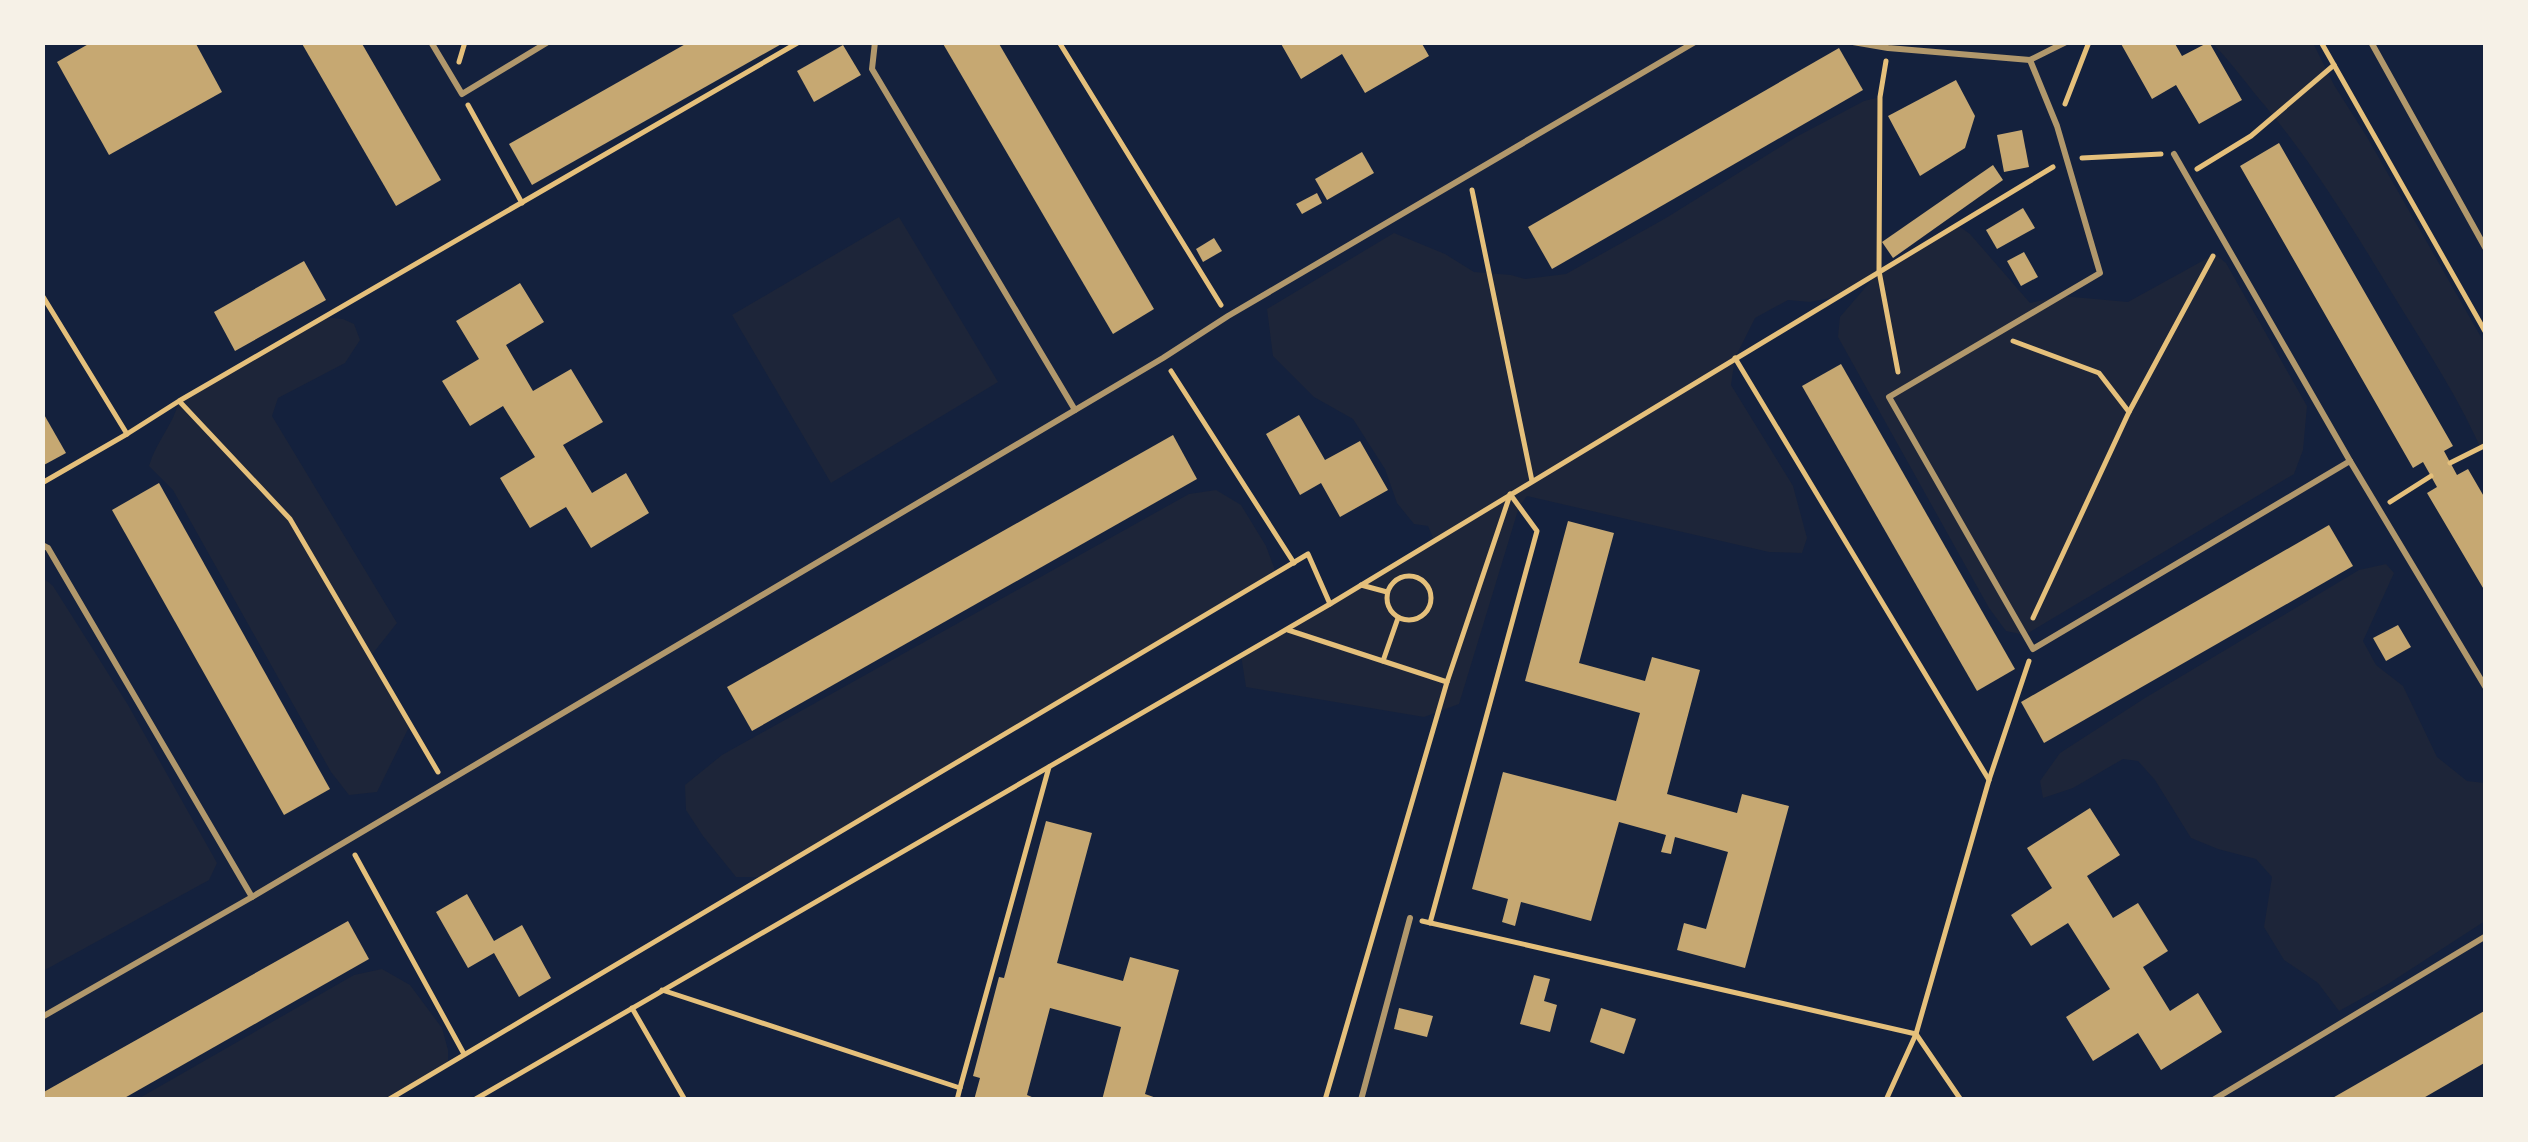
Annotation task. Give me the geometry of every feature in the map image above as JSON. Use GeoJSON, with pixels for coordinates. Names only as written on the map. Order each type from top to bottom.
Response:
{"type":"FeatureCollection","features":[{"type":"Feature","properties":{"kind":"lane"},"geometry":{"type":"LineString","coordinates":[[431,42],[462,94],[548,42]]}},
{"type":"Feature","properties":{"kind":"lane"},"geometry":{"type":"LineString","coordinates":[[875,42],[872,69],[1075,410]]}},
{"type":"Feature","properties":{"kind":"lane"},"geometry":{"type":"LineString","coordinates":[[42,1016],[444,784],[1695,42]]}},
{"type":"Feature","properties":{"kind":"lane"},"geometry":{"type":"LineString","coordinates":[[1852,42],[2030,60],[2066,42]]}},
{"type":"Feature","properties":{"kind":"lane"},"geometry":{"type":"LineString","coordinates":[[2371,42],[2486,249]]}},
{"type":"Feature","properties":{"kind":"lane"},"geometry":{"type":"LineString","coordinates":[[2030,60],[2057,126],[2100,273],[1889,397],[2033,649],[2350,461]]}},
{"type":"Feature","properties":{"kind":"lane"},"geometry":{"type":"LineString","coordinates":[[2174,154],[2486,688]]}},
{"type":"Feature","properties":{"kind":"lane"},"geometry":{"type":"LineString","coordinates":[[42,545],[48,548],[252,897]]}},
{"type":"Feature","properties":{"kind":"lane"},"geometry":{"type":"LineString","coordinates":[[1362,1100],[1410,918]]}},
{"type":"Feature","properties":{"kind":"lane"},"geometry":{"type":"LineString","coordinates":[[2212,1100],[2486,936]]}},
{"type":"Feature","properties":{"kind":"path"},"geometry":{"type":"LineString","coordinates":[[42,483],[799,42]]}},
{"type":"Feature","properties":{"kind":"path"},"geometry":{"type":"LineString","coordinates":[[1059,42],[1228,316]]}},
{"type":"Feature","properties":{"kind":"path"},"geometry":{"type":"LineString","coordinates":[[2057,126],[2088,42]]}},
{"type":"Feature","properties":{"kind":"path"},"geometry":{"type":"LineString","coordinates":[[2322,42],[2486,333]]}},
{"type":"Feature","properties":{"kind":"path"},"geometry":{"type":"LineString","coordinates":[[1888,48],[1880,97],[1879,271],[1901,390]]}},
{"type":"Feature","properties":{"kind":"path"},"geometry":{"type":"LineString","coordinates":[[2186,176],[2251,136],[2334,65]]}},
{"type":"Feature","properties":{"kind":"path"},"geometry":{"type":"LineString","coordinates":[[462,94],[522,203]]}},
{"type":"Feature","properties":{"kind":"path"},"geometry":{"type":"LineString","coordinates":[[474,1100],[1330,604],[2067,159],[2174,154]]}},
{"type":"Feature","properties":{"kind":"path"},"geometry":{"type":"LineString","coordinates":[[1469,176],[1532,481]]}},
{"type":"Feature","properties":{"kind":"path"},"geometry":{"type":"LineString","coordinates":[[2025,634],[2129,412],[2222,239]]}},
{"type":"Feature","properties":{"kind":"path"},"geometry":{"type":"LineString","coordinates":[[42,296],[127,434]]}},
{"type":"Feature","properties":{"kind":"path"},"geometry":{"type":"LineString","coordinates":[[1996,335],[2099,373],[2129,412]]}},
{"type":"Feature","properties":{"kind":"path"},"geometry":{"type":"LineString","coordinates":[[1163,358],[1294,563]]}},
{"type":"Feature","properties":{"kind":"path"},"geometry":{"type":"LineString","coordinates":[[1735,358],[1989,780]]}},
{"type":"Feature","properties":{"kind":"path"},"geometry":{"type":"LineString","coordinates":[[179,401],[290,520],[444,784]]}},
{"type":"Feature","properties":{"kind":"path"},"geometry":{"type":"LineString","coordinates":[[2450,463],[2486,446]]}},
{"type":"Feature","properties":{"kind":"path"},"geometry":{"type":"LineString","coordinates":[[2379,510],[2431,476]]}},
{"type":"Feature","properties":{"kind":"path"},"geometry":{"type":"LineString","coordinates":[[1324,1100],[1447,682],[1510,494]]}},
{"type":"Feature","properties":{"kind":"path"},"geometry":{"type":"LineString","coordinates":[[1430,923],[1536,531],[1510,494]]}},
{"type":"Feature","properties":{"kind":"path"},"geometry":{"type":"LineString","coordinates":[[388,1100],[1308,554],[1330,604]]}},
{"type":"Feature","properties":{"kind":"path"},"geometry":{"type":"LineString","coordinates":[[1408,576],[1422,580],[1430,592],[1429,606],[1413,620],[1398,618],[1388,607],[1387,592],[1395,580],[1408,576]]}},
{"type":"Feature","properties":{"kind":"path"},"geometry":{"type":"LineString","coordinates":[[1361,585],[1387,592]]}},
{"type":"Feature","properties":{"kind":"path"},"geometry":{"type":"LineString","coordinates":[[1383,661],[1398,618]]}},
{"type":"Feature","properties":{"kind":"path"},"geometry":{"type":"LineString","coordinates":[[1286,629],[1447,682]]}},
{"type":"Feature","properties":{"kind":"path"},"geometry":{"type":"LineString","coordinates":[[1886,1100],[1916,1034],[1989,780],[2033,649]]}},
{"type":"Feature","properties":{"kind":"path"},"geometry":{"type":"LineString","coordinates":[[957,1100],[1048,767]]}},
{"type":"Feature","properties":{"kind":"path"},"geometry":{"type":"LineString","coordinates":[[347,841],[464,1054]]}},
{"type":"Feature","properties":{"kind":"path"},"geometry":{"type":"LineString","coordinates":[[1410,918],[1916,1034],[1961,1100]]}},
{"type":"Feature","properties":{"kind":"path"},"geometry":{"type":"LineString","coordinates":[[662,990],[960,1088]]}},
{"type":"Feature","properties":{"kind":"path"},"geometry":{"type":"LineString","coordinates":[[632,1008],[684,1100]]}},
{"type":"Feature","properties":{"kind":"shaded area"},"geometry":{"type":"Polygon","coordinates":[[[2212,43],[2313,43],[2485,344],[2485,458],[2443,376],[2334,200],[2284,129],[2212,43]]]}},
{"type":"Feature","properties":{"kind":"shaded area"},"geometry":{"type":"Polygon","coordinates":[[[1880,97],[1879,270],[1956,224],[1970,234],[2030,303],[2062,296],[2128,302],[2215,254],[2226,263],[2307,406],[2303,450],[2294,474],[2025,635],[2006,631],[1989,608],[1838,337],[1840,317],[1876,275],[1836,297],[1810,302],[1788,300],[1755,318],[1735,358],[1731,385],[1793,486],[1807,538],[1802,553],[1769,552],[1527,496],[1519,507],[1459,704],[1424,717],[1246,687],[1241,655],[1434,540],[1428,526],[1414,524],[1397,503],[1385,469],[1353,419],[1314,397],[1273,356],[1267,309],[1394,233],[1445,254],[1474,272],[1525,279],[1566,274],[1666,218],[1796,137],[1864,101],[1880,97]]]}},
{"type":"Feature","properties":{"kind":"shaded area"},"geometry":{"type":"Polygon","coordinates":[[[899,217],[998,382],[831,483],[732,315],[899,217]]]}},
{"type":"Feature","properties":{"kind":"shaded area"},"geometry":{"type":"Polygon","coordinates":[[[324,317],[354,324],[360,340],[345,363],[278,398],[272,416],[397,623],[370,657],[410,725],[377,792],[349,795],[331,772],[173,490],[149,466],[179,401],[324,317]]]}},
{"type":"Feature","properties":{"kind":"shaded area"},"geometry":{"type":"Polygon","coordinates":[[[1216,490],[1241,505],[1266,546],[1276,573],[762,877],[736,877],[686,810],[685,785],[722,755],[1189,494],[1216,490]]]}},
{"type":"Feature","properties":{"kind":"shaded area"},"geometry":{"type":"Polygon","coordinates":[[[2386,564],[2394,573],[2363,641],[2376,665],[2403,686],[2437,757],[2467,781],[2485,783],[2485,921],[2339,1011],[2318,983],[2284,960],[2264,927],[2272,877],[2256,859],[2191,838],[2155,780],[2138,761],[2123,759],[2073,788],[2043,798],[2040,781],[2060,753],[2145,698],[2359,570],[2386,564]]]}},
{"type":"Feature","properties":{"kind":"shaded area"},"geometry":{"type":"Polygon","coordinates":[[[42,577],[53,586],[128,705],[217,863],[209,880],[43,971],[42,577]]]}},
{"type":"Feature","properties":{"kind":"shaded area"},"geometry":{"type":"Polygon","coordinates":[[[382,969],[410,985],[442,1028],[448,1050],[448,1064],[388,1099],[136,1100],[354,975],[382,969]]]}},
{"type":"Feature","properties":{"kind":"building"},"geometry":{"type":"Polygon","coordinates":[[[92,42],[195,42],[222,92],[109,155],[57,62],[92,42]]]}},
{"type":"Feature","properties":{"kind":"building"},"geometry":{"type":"Polygon","coordinates":[[[301,42],[361,42],[441,180],[396,206],[301,42]]]}},
{"type":"Feature","properties":{"kind":"building"},"geometry":{"type":"Polygon","coordinates":[[[689,42],[785,42],[532,185],[509,144],[689,42]]]}},
{"type":"Feature","properties":{"kind":"building"},"geometry":{"type":"Polygon","coordinates":[[[942,42],[998,42],[1154,309],[1113,334],[942,42]]]}},
{"type":"Feature","properties":{"kind":"building"},"geometry":{"type":"Polygon","coordinates":[[[1280,42],[1421,42],[1429,56],[1365,93],[1342,54],[1301,79],[1280,42]]]}},
{"type":"Feature","properties":{"kind":"building"},"geometry":{"type":"Polygon","coordinates":[[[2120,42],[2174,42],[2182,56],[2209,42],[2242,100],[2199,124],[2176,85],[2152,99],[2120,42]]]}},
{"type":"Feature","properties":{"kind":"building"},"geometry":{"type":"Polygon","coordinates":[[[843,45],[861,75],[814,102],[797,71],[843,45]]]}},
{"type":"Feature","properties":{"kind":"building"},"geometry":{"type":"Polygon","coordinates":[[[1839,48],[1863,90],[1552,269],[1528,227],[1839,48]]]}},
{"type":"Feature","properties":{"kind":"building"},"geometry":{"type":"Polygon","coordinates":[[[1956,80],[1975,116],[1965,148],[1920,176],[1888,116],[1956,80]]]}},
{"type":"Feature","properties":{"kind":"building"},"geometry":{"type":"Polygon","coordinates":[[[2022,130],[2029,167],[2004,172],[1997,135],[2022,130]]]}},
{"type":"Feature","properties":{"kind":"building"},"geometry":{"type":"Polygon","coordinates":[[[2279,143],[2453,446],[2444,451],[2457,475],[2468,469],[2486,500],[2486,593],[2427,493],[2437,487],[2423,462],[2413,468],[2240,166],[2279,143]]]}},
{"type":"Feature","properties":{"kind":"building"},"geometry":{"type":"Polygon","coordinates":[[[1362,152],[1374,173],[1327,200],[1315,179],[1362,152]]]}},
{"type":"Feature","properties":{"kind":"building"},"geometry":{"type":"Polygon","coordinates":[[[1993,165],[2003,180],[1893,258],[1882,242],[1993,165]]]}},
{"type":"Feature","properties":{"kind":"building"},"geometry":{"type":"Polygon","coordinates":[[[1317,193],[1322,203],[1302,214],[1296,204],[1317,193]]]}},
{"type":"Feature","properties":{"kind":"building"},"geometry":{"type":"Polygon","coordinates":[[[2023,208],[2035,228],[1997,249],[1986,230],[2023,208]]]}},
{"type":"Feature","properties":{"kind":"building"},"geometry":{"type":"Polygon","coordinates":[[[1214,238],[1222,251],[1203,262],[1196,249],[1214,238]]]}},
{"type":"Feature","properties":{"kind":"building"},"geometry":{"type":"Polygon","coordinates":[[[2024,252],[2038,277],[2021,286],[2007,261],[2024,252]]]}},
{"type":"Feature","properties":{"kind":"building"},"geometry":{"type":"Polygon","coordinates":[[[304,261],[326,300],[235,351],[214,312],[304,261]]]}},
{"type":"Feature","properties":{"kind":"building"},"geometry":{"type":"Polygon","coordinates":[[[520,283],[544,322],[506,345],[533,391],[571,369],[603,422],[563,445],[592,493],[626,473],[649,513],[591,548],[566,507],[530,528],[500,478],[535,457],[503,406],[470,426],[442,381],[479,359],[456,321],[520,283]]]}},
{"type":"Feature","properties":{"kind":"building"},"geometry":{"type":"Polygon","coordinates":[[[1841,364],[2015,669],[1977,691],[1802,386],[1841,364]]]}},
{"type":"Feature","properties":{"kind":"building"},"geometry":{"type":"Polygon","coordinates":[[[42,411],[66,453],[42,466],[42,411]]]}},
{"type":"Feature","properties":{"kind":"building"},"geometry":{"type":"Polygon","coordinates":[[[1299,415],[1325,460],[1360,441],[1388,490],[1340,517],[1321,483],[1300,495],[1266,434],[1299,415]]]}},
{"type":"Feature","properties":{"kind":"building"},"geometry":{"type":"Polygon","coordinates":[[[1173,435],[1197,479],[752,731],[727,687],[1173,435]]]}},
{"type":"Feature","properties":{"kind":"building"},"geometry":{"type":"Polygon","coordinates":[[[159,483],[330,789],[284,815],[112,510],[159,483]]]}},
{"type":"Feature","properties":{"kind":"building"},"geometry":{"type":"Polygon","coordinates":[[[1568,521],[1614,533],[1579,663],[1645,681],[1652,657],[1700,670],[1667,794],[1737,813],[1742,794],[1789,806],[1745,968],[1677,950],[1684,923],[1706,929],[1728,852],[1675,837],[1671,854],[1661,852],[1666,835],[1619,822],[1591,921],[1521,902],[1515,926],[1502,922],[1508,899],[1472,889],[1503,772],[1616,801],[1640,713],[1525,681],[1568,521]]]}},
{"type":"Feature","properties":{"kind":"building"},"geometry":{"type":"Polygon","coordinates":[[[2329,525],[2353,566],[2044,743],[2021,702],[2329,525]]]}},
{"type":"Feature","properties":{"kind":"building"},"geometry":{"type":"Polygon","coordinates":[[[2398,625],[2411,647],[2386,661],[2373,638],[2398,625]]]}},
{"type":"Feature","properties":{"kind":"building"},"geometry":{"type":"Polygon","coordinates":[[[2090,808],[2120,855],[2087,876],[2113,918],[2138,903],[2168,951],[2143,967],[2170,1011],[2198,993],[2222,1032],[2161,1070],[2138,1033],[2093,1061],[2066,1017],[2110,989],[2068,923],[2031,946],[2011,915],[2052,888],[2027,848],[2090,808]]]}},
{"type":"Feature","properties":{"kind":"building"},"geometry":{"type":"Polygon","coordinates":[[[1046,821],[1092,833],[1057,963],[1123,981],[1130,957],[1179,970],[1145,1094],[1162,1100],[1102,1100],[1121,1027],[1050,1008],[1027,1095],[1039,1100],[974,1100],[980,1078],[973,1076],[1046,821]]]}},
{"type":"Feature","properties":{"kind":"building"},"geometry":{"type":"Polygon","coordinates":[[[467,894],[494,941],[522,925],[551,978],[519,997],[494,953],[468,968],[436,912],[467,894]]]}},
{"type":"Feature","properties":{"kind":"building"},"geometry":{"type":"Polygon","coordinates":[[[348,921],[369,959],[121,1100],[42,1100],[42,1093],[348,921]]]}},
{"type":"Feature","properties":{"kind":"building"},"geometry":{"type":"Polygon","coordinates":[[[1534,975],[1550,979],[1544,1001],[1557,1005],[1550,1032],[1520,1024],[1534,975]]]}},
{"type":"Feature","properties":{"kind":"building"},"geometry":{"type":"Polygon","coordinates":[[[1399,1008],[1433,1016],[1427,1037],[1394,1029],[1399,1008]]]}},
{"type":"Feature","properties":{"kind":"building"},"geometry":{"type":"Polygon","coordinates":[[[1601,1008],[1636,1019],[1624,1054],[1590,1042],[1601,1008]]]}},
{"type":"Feature","properties":{"kind":"building"},"geometry":{"type":"Polygon","coordinates":[[[2486,1010],[2486,1062],[2420,1100],[2329,1100],[2486,1010]]]}}]}
